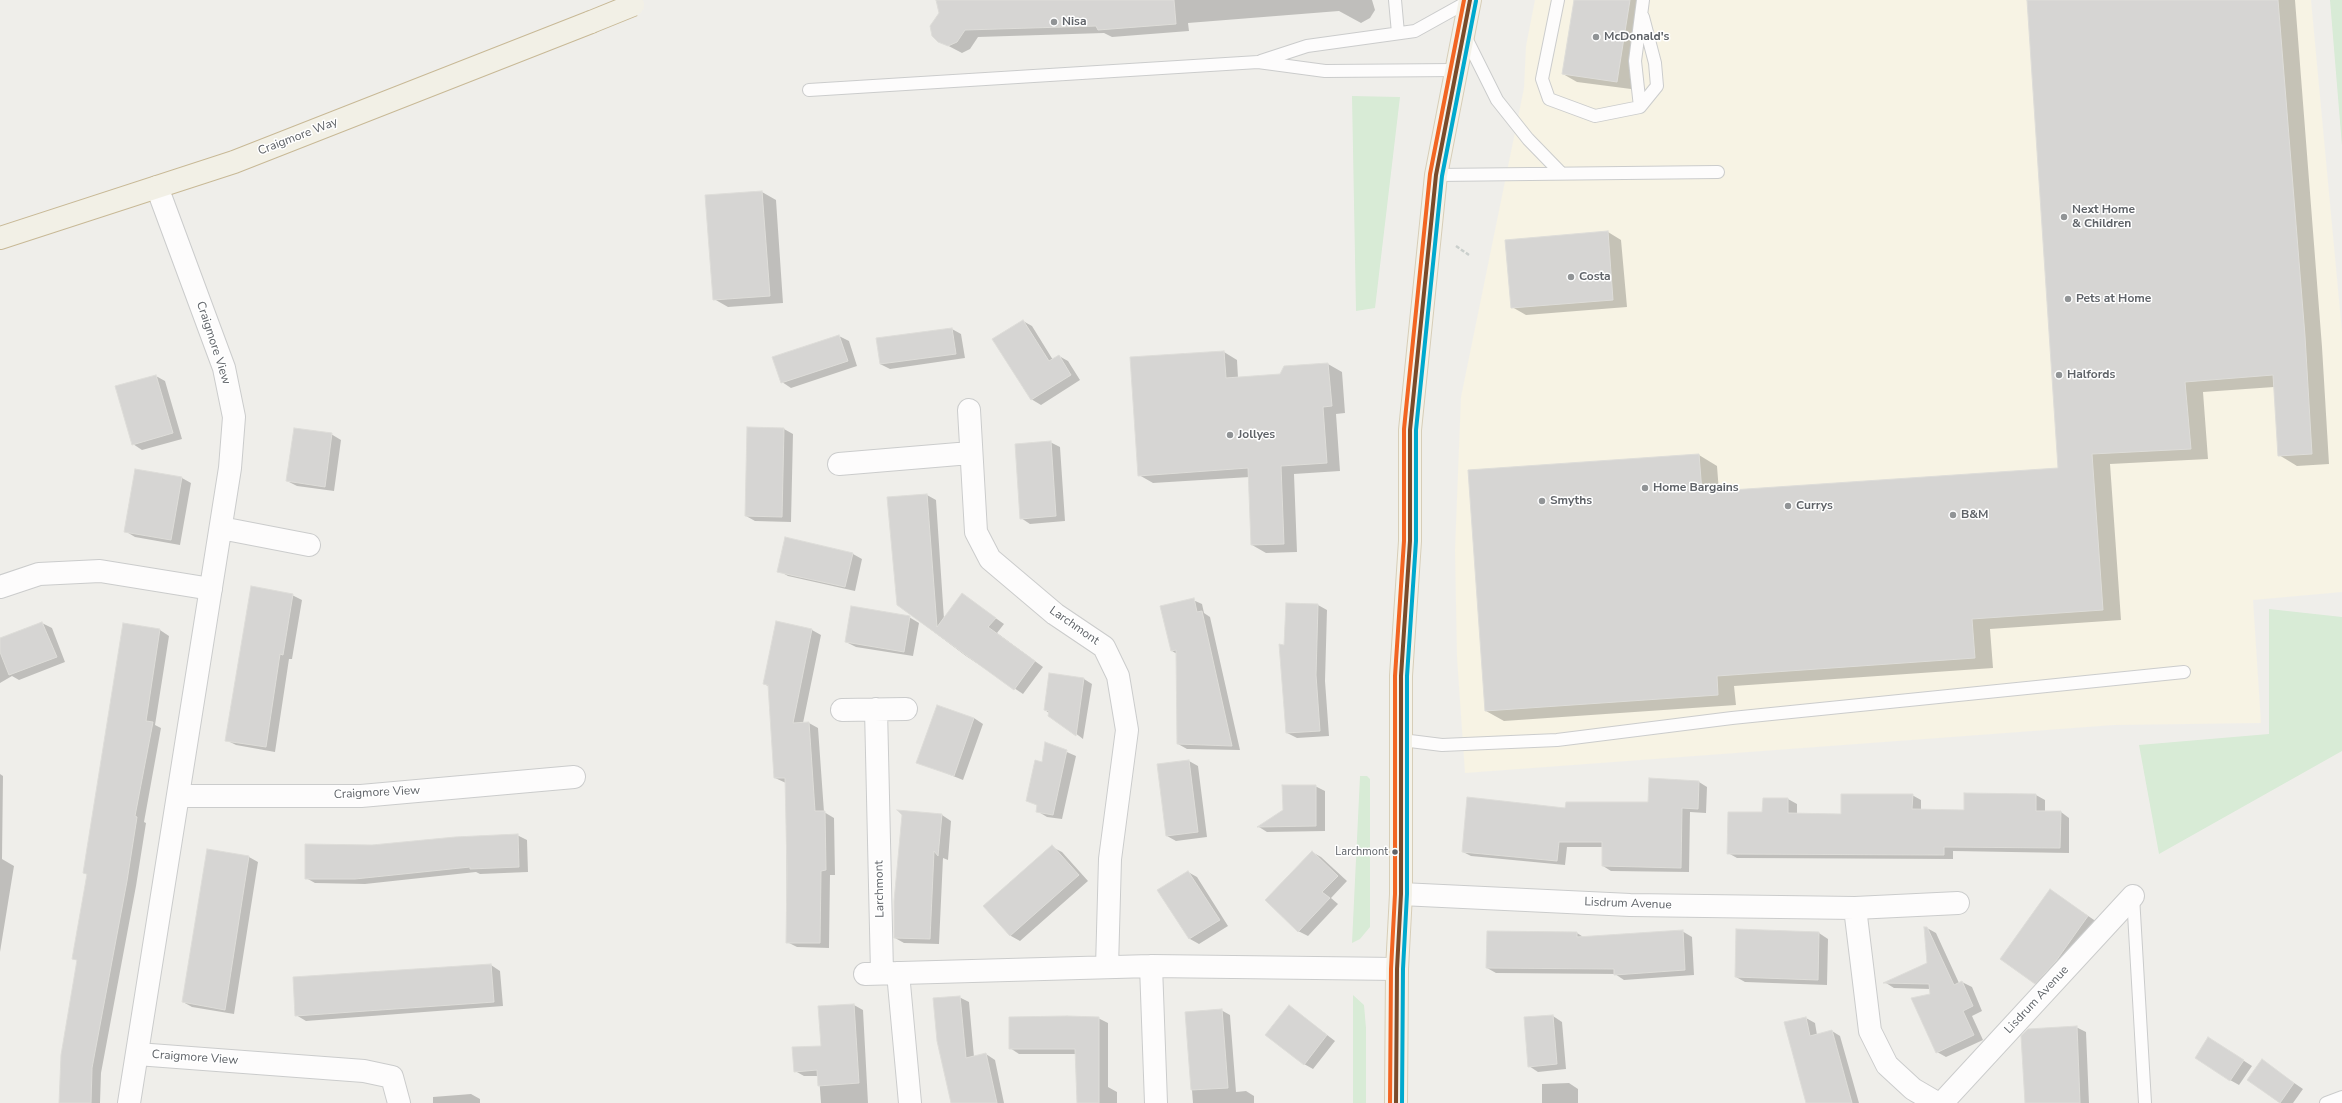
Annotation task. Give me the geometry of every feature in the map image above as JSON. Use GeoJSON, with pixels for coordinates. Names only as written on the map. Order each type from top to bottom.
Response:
{"type":"FeatureCollection","features":[{"type":"Feature","properties":{"kind":"highway","name":"Craigmore Way"},"geometry":{"type":"LineString","coordinates":[[0,238],[234,162],[639,2]]}},
{"type":"Feature","properties":{"kind":"main road"},"geometry":{"type":"LineString","coordinates":[[1396,1103],[1397,969],[1401,894],[1401,676],[1410,541],[1410,430],[1436,175],[1469,1]]}},
{"type":"Feature","properties":{"kind":"street","name":"Craigmore View"},"geometry":{"type":"LineString","coordinates":[[130,1103],[221,528],[230,468],[234,417],[224,368],[157,187]]}},
{"type":"Feature","properties":{"kind":"street","name":"Larchmont"},"geometry":{"type":"LineString","coordinates":[[969,410],[970,453],[976,532],[990,559],[1055,614],[1104,647],[1118,676],[1127,730],[1110,859],[1107,967]]}},
{"type":"Feature","properties":{"kind":"street"},"geometry":{"type":"LineString","coordinates":[[839,464],[970,453]]}},
{"type":"Feature","properties":{"kind":"street"},"geometry":{"type":"LineString","coordinates":[[221,528],[309,545]]}},
{"type":"Feature","properties":{"kind":"street"},"geometry":{"type":"LineString","coordinates":[[0,587],[39,574],[100,571],[211,589]]}},
{"type":"Feature","properties":{"kind":"street","name":"Larchmont"},"geometry":{"type":"LineString","coordinates":[[876,709],[882,974],[910,1103]]}},
{"type":"Feature","properties":{"kind":"street"},"geometry":{"type":"LineString","coordinates":[[842,710],[906,709]]}},
{"type":"Feature","properties":{"kind":"street","name":"Craigmore View"},"geometry":{"type":"LineString","coordinates":[[178,796],[361,796],[574,777]]}},
{"type":"Feature","properties":{"kind":"street","name":"Lisdrum Avenue"},"geometry":{"type":"LineString","coordinates":[[1401,894],[1630,905],[1855,908],[1958,903]]}},
{"type":"Feature","properties":{"kind":"street","name":"Lisdrum Avenue"},"geometry":{"type":"LineString","coordinates":[[1942,1103],[2133,896]]}},
{"type":"Feature","properties":{"kind":"street"},"geometry":{"type":"LineString","coordinates":[[1855,908],[1870,1031],[1887,1065],[1913,1089],[1937,1103]]}},
{"type":"Feature","properties":{"kind":"street"},"geometry":{"type":"LineString","coordinates":[[1151,966],[1156,1103]]}},
{"type":"Feature","properties":{"kind":"street"},"geometry":{"type":"LineString","coordinates":[[882,974],[1151,966],[1397,969]]}},
{"type":"Feature","properties":{"kind":"street","name":"Craigmore View"},"geometry":{"type":"LineString","coordinates":[[137,1054],[364,1071],[392,1077],[399,1103]]}},
{"type":"Feature","properties":{"kind":"lane"},"geometry":{"type":"LineString","coordinates":[[1395,0],[1398,33]]}},
{"type":"Feature","properties":{"kind":"lane"},"geometry":{"type":"LineString","coordinates":[[1558,0],[1542,79],[1549,99],[1595,116],[1640,106],[1657,86],[1655,63],[1642,5]]}},
{"type":"Feature","properties":{"kind":"lane"},"geometry":{"type":"LineString","coordinates":[[1258,62],[1307,46],[1398,33],[1422,28],[1469,1]]}},
{"type":"Feature","properties":{"kind":"lane"},"geometry":{"type":"LineString","coordinates":[[1640,106],[1635,61],[1642,5]]}},
{"type":"Feature","properties":{"kind":"lane"},"geometry":{"type":"LineString","coordinates":[[1463,33],[1497,100],[1528,139],[1561,173]]}},
{"type":"Feature","properties":{"kind":"lane"},"geometry":{"type":"LineString","coordinates":[[809,90],[1258,62],[1325,71],[1456,70]]}},
{"type":"Feature","properties":{"kind":"lane"},"geometry":{"type":"LineString","coordinates":[[1436,175],[1718,172]]}},
{"type":"Feature","properties":{"kind":"lane"},"geometry":{"type":"LineString","coordinates":[[1402,740],[1442,745],[1557,740],[1740,717],[2184,672]]}},
{"type":"Feature","properties":{"kind":"lane"},"geometry":{"type":"LineString","coordinates":[[2133,896],[2145,1103]]}},
{"type":"Feature","properties":{"kind":"lane"},"geometry":{"type":"LineString","coordinates":[[2326,1103],[2342,1096]]}},
{"type":"Feature","properties":{"kind":"shaded area"},"geometry":{"type":"Polygon","coordinates":[[[1535,0],[2311,0],[2342,332],[2342,592],[2253,600],[2261,723],[2114,725],[1465,773],[1457,657],[1455,550],[1461,397],[1524,88],[1526,46],[1535,0]]]}},
{"type":"Feature","properties":{"kind":"green space"},"geometry":{"type":"Polygon","coordinates":[[[2330,0],[2342,0],[2342,146],[2330,0]]]}},
{"type":"Feature","properties":{"kind":"green space"},"geometry":{"type":"Polygon","coordinates":[[[1352,96],[1400,97],[1375,308],[1356,311],[1352,96]]]}},
{"type":"Feature","properties":{"kind":"green space"},"geometry":{"type":"Polygon","coordinates":[[[2269,609],[2342,617],[2342,751],[2159,854],[2139,745],[2269,734],[2269,609]]]}},
{"type":"Feature","properties":{"kind":"green space"},"geometry":{"type":"Polygon","coordinates":[[[1360,776],[1367,776],[1370,779],[1370,927],[1360,939],[1352,943],[1360,776]]]}},
{"type":"Feature","properties":{"kind":"green space"},"geometry":{"type":"Polygon","coordinates":[[[1353,995],[1364,1005],[1366,1028],[1366,1103],[1353,1103],[1353,995]]]}},
{"type":"Feature","properties":{"kind":"building","name":"Nisa"},"geometry":{"type":"Polygon","coordinates":[[[936,0],[1174,0],[1176,24],[1098,30],[1096,26],[965,30],[957,42],[948,46],[938,42],[932,36],[930,26],[939,13],[936,0]]]}},
{"type":"Feature","properties":{"kind":"building","name":"McDonald's"},"geometry":{"type":"Polygon","coordinates":[[[1574,0],[1630,0],[1617,82],[1562,74],[1574,0]]]}},
{"type":"Feature","properties":{"kind":"building"},"geometry":{"type":"Polygon","coordinates":[[[2027,0],[2278,0],[2305,336],[2312,454],[2278,456],[2273,375],[2185,382],[2191,449],[2092,454],[2103,610],[1972,619],[1975,658],[1717,676],[1718,695],[1485,711],[1468,470],[1699,454],[1702,492],[2058,468],[2027,0]]]}},
{"type":"Feature","properties":{"kind":"building"},"geometry":{"type":"Polygon","coordinates":[[[762,191],[770,296],[713,300],[705,195],[762,191]]]}},
{"type":"Feature","properties":{"kind":"building"},"geometry":{"type":"Polygon","coordinates":[[[1608,231],[1613,300],[1511,308],[1505,240],[1608,231]]]}},
{"type":"Feature","properties":{"kind":"building"},"geometry":{"type":"Polygon","coordinates":[[[1023,320],[1049,361],[1059,355],[1071,375],[1031,400],[992,339],[1023,320]]]}},
{"type":"Feature","properties":{"kind":"building"},"geometry":{"type":"Polygon","coordinates":[[[952,328],[956,354],[880,364],[876,338],[952,328]]]}},
{"type":"Feature","properties":{"kind":"building"},"geometry":{"type":"Polygon","coordinates":[[[839,335],[848,361],[781,383],[772,357],[839,335]]]}},
{"type":"Feature","properties":{"kind":"building","name":"Jollyes"},"geometry":{"type":"Polygon","coordinates":[[[1224,351],[1226,378],[1280,374],[1284,366],[1328,363],[1332,406],[1323,407],[1327,463],[1281,466],[1284,544],[1251,545],[1248,468],[1138,476],[1130,357],[1224,351]]]}},
{"type":"Feature","properties":{"kind":"building"},"geometry":{"type":"Polygon","coordinates":[[[156,375],[173,433],[132,445],[115,386],[156,375]]]}},
{"type":"Feature","properties":{"kind":"building"},"geometry":{"type":"Polygon","coordinates":[[[747,427],[784,428],[782,517],[745,516],[747,427]]]}},
{"type":"Feature","properties":{"kind":"building"},"geometry":{"type":"Polygon","coordinates":[[[294,428],[332,433],[325,487],[286,481],[294,428]]]}},
{"type":"Feature","properties":{"kind":"building"},"geometry":{"type":"Polygon","coordinates":[[[1051,441],[1056,516],[1020,519],[1015,444],[1051,441]]]}},
{"type":"Feature","properties":{"kind":"building"},"geometry":{"type":"Polygon","coordinates":[[[135,469],[182,477],[171,540],[124,532],[135,469]]]}},
{"type":"Feature","properties":{"kind":"building"},"geometry":{"type":"Polygon","coordinates":[[[927,494],[937,627],[962,593],[996,618],[988,627],[1035,661],[1014,690],[897,605],[887,497],[927,494]]]}},
{"type":"Feature","properties":{"kind":"building"},"geometry":{"type":"Polygon","coordinates":[[[785,537],[853,553],[845,587],[777,572],[785,537]]]}},
{"type":"Feature","properties":{"kind":"building"},"geometry":{"type":"Polygon","coordinates":[[[251,586],[293,594],[283,655],[280,654],[266,747],[225,741],[251,586]]]}},
{"type":"Feature","properties":{"kind":"building"},"geometry":{"type":"Polygon","coordinates":[[[1194,598],[1197,612],[1202,611],[1232,746],[1177,744],[1176,650],[1171,651],[1160,606],[1194,598]]]}},
{"type":"Feature","properties":{"kind":"building"},"geometry":{"type":"Polygon","coordinates":[[[1286,603],[1318,604],[1316,675],[1320,731],[1286,733],[1279,644],[1284,645],[1286,603]]]}},
{"type":"Feature","properties":{"kind":"building"},"geometry":{"type":"Polygon","coordinates":[[[851,606],[910,616],[904,652],[845,642],[851,606]]]}},
{"type":"Feature","properties":{"kind":"building"},"geometry":{"type":"Polygon","coordinates":[[[776,621],[812,629],[793,723],[809,722],[815,811],[825,811],[826,870],[821,871],[820,943],[786,943],[787,871],[785,778],[774,778],[768,685],[763,684],[776,621]]]}},
{"type":"Feature","properties":{"kind":"building"},"geometry":{"type":"Polygon","coordinates":[[[42,622],[57,657],[9,675],[0,652],[0,638],[42,622]]]}},
{"type":"Feature","properties":{"kind":"building"},"geometry":{"type":"Polygon","coordinates":[[[123,623],[160,629],[146,721],[153,722],[135,816],[137,817],[127,881],[92,1068],[91,1103],[59,1103],[61,1055],[77,960],[72,959],[87,874],[83,873],[123,623]]]}},
{"type":"Feature","properties":{"kind":"building"},"geometry":{"type":"Polygon","coordinates":[[[1049,673],[1084,678],[1076,736],[1048,716],[1049,711],[1044,710],[1049,673]]]}},
{"type":"Feature","properties":{"kind":"building"},"geometry":{"type":"Polygon","coordinates":[[[937,705],[974,718],[954,776],[916,763],[937,705]]]}},
{"type":"Feature","properties":{"kind":"building"},"geometry":{"type":"Polygon","coordinates":[[[1045,742],[1067,750],[1053,815],[1036,812],[1037,805],[1026,801],[1035,760],[1042,762],[1045,742]]]}},
{"type":"Feature","properties":{"kind":"building"},"geometry":{"type":"Polygon","coordinates":[[[1189,760],[1198,832],[1166,836],[1157,764],[1189,760]]]}},
{"type":"Feature","properties":{"kind":"building"},"geometry":{"type":"Polygon","coordinates":[[[1649,778],[1699,781],[1698,809],[1682,808],[1681,868],[1602,866],[1602,842],[1559,842],[1557,861],[1462,852],[1467,797],[1565,808],[1566,802],[1648,802],[1649,778]]]}},
{"type":"Feature","properties":{"kind":"building"},"geometry":{"type":"Polygon","coordinates":[[[1282,785],[1316,785],[1316,826],[1257,827],[1283,810],[1282,785]]]}},
{"type":"Feature","properties":{"kind":"building"},"geometry":{"type":"Polygon","coordinates":[[[1964,793],[2036,794],[2036,811],[2061,811],[2060,848],[1944,847],[1944,855],[1727,854],[1728,812],[1762,812],[1763,798],[1788,798],[1788,813],[1841,814],[1841,794],[1913,794],[1912,809],[1964,810],[1964,793]]]}},
{"type":"Feature","properties":{"kind":"building"},"geometry":{"type":"Polygon","coordinates":[[[897,810],[942,814],[938,856],[934,851],[930,939],[894,938],[894,901],[902,815],[897,810]]]}},
{"type":"Feature","properties":{"kind":"building"},"geometry":{"type":"Polygon","coordinates":[[[518,834],[519,867],[470,869],[470,867],[355,879],[305,879],[305,844],[372,845],[455,837],[518,834]]]}},
{"type":"Feature","properties":{"kind":"building"},"geometry":{"type":"Polygon","coordinates":[[[1052,845],[1079,875],[1010,936],[983,906],[1052,845]]]}},
{"type":"Feature","properties":{"kind":"building"},"geometry":{"type":"Polygon","coordinates":[[[207,849],[249,856],[225,1010],[182,1002],[207,849]]]}},
{"type":"Feature","properties":{"kind":"building"},"geometry":{"type":"Polygon","coordinates":[[[1312,851],[1338,876],[1322,892],[1330,898],[1298,932],[1265,900],[1312,851]]]}},
{"type":"Feature","properties":{"kind":"building"},"geometry":{"type":"Polygon","coordinates":[[[1188,871],[1220,920],[1189,939],[1157,890],[1188,871]]]}},
{"type":"Feature","properties":{"kind":"building"},"geometry":{"type":"Polygon","coordinates":[[[2050,889],[2088,916],[2056,961],[2035,984],[2000,959],[2050,889]]]}},
{"type":"Feature","properties":{"kind":"building"},"geometry":{"type":"Polygon","coordinates":[[[1924,927],[1927,927],[1954,985],[1962,981],[1973,1006],[1963,1011],[1974,1035],[1936,1053],[1911,998],[1930,994],[1929,984],[1883,983],[1927,963],[1924,927]]]}},
{"type":"Feature","properties":{"kind":"building"},"geometry":{"type":"Polygon","coordinates":[[[1736,929],[1819,932],[1818,980],[1735,977],[1736,929]]]}},
{"type":"Feature","properties":{"kind":"building"},"geometry":{"type":"Polygon","coordinates":[[[1683,930],[1685,970],[1614,975],[1614,969],[1486,968],[1487,931],[1577,932],[1577,937],[1683,930]]]}},
{"type":"Feature","properties":{"kind":"building"},"geometry":{"type":"Polygon","coordinates":[[[491,964],[494,1002],[295,1016],[293,977],[491,964]]]}},
{"type":"Feature","properties":{"kind":"building"},"geometry":{"type":"Polygon","coordinates":[[[960,996],[966,1058],[986,1053],[997,1103],[951,1103],[937,1041],[933,998],[960,996]]]}},
{"type":"Feature","properties":{"kind":"building"},"geometry":{"type":"Polygon","coordinates":[[[854,1004],[859,1083],[818,1086],[817,1070],[794,1072],[792,1047],[821,1046],[818,1006],[854,1004]]]}},
{"type":"Feature","properties":{"kind":"building"},"geometry":{"type":"Polygon","coordinates":[[[1289,1005],[1327,1035],[1304,1065],[1265,1035],[1289,1005]]]}},
{"type":"Feature","properties":{"kind":"building"},"geometry":{"type":"Polygon","coordinates":[[[1222,1009],[1228,1088],[1191,1090],[1185,1012],[1222,1009]]]}},
{"type":"Feature","properties":{"kind":"building"},"geometry":{"type":"Polygon","coordinates":[[[1553,1015],[1557,1064],[1528,1067],[1524,1017],[1553,1015]]]}},
{"type":"Feature","properties":{"kind":"building"},"geometry":{"type":"Polygon","coordinates":[[[1009,1017],[1099,1017],[1099,1103],[1077,1103],[1075,1049],[1009,1049],[1009,1017]]]}},
{"type":"Feature","properties":{"kind":"building"},"geometry":{"type":"Polygon","coordinates":[[[1806,1017],[1810,1036],[1832,1030],[1852,1103],[1806,1103],[1784,1022],[1806,1017]]]}},
{"type":"Feature","properties":{"kind":"building"},"geometry":{"type":"Polygon","coordinates":[[[2077,1026],[2080,1103],[2025,1103],[2021,1036],[2028,1029],[2077,1026]]]}},
{"type":"Feature","properties":{"kind":"building"},"geometry":{"type":"Polygon","coordinates":[[[2208,1037],[2244,1060],[2230,1081],[2195,1058],[2208,1037]]]}},
{"type":"Feature","properties":{"kind":"building"},"geometry":{"type":"Polygon","coordinates":[[[2262,1059],[2294,1083],[2280,1103],[2247,1080],[2262,1059]]]}},
{"type":"Feature","properties":{"kind":"transit line"},"geometry":{"type":"LineString","coordinates":[[1390,1103],[1391,969],[1395,894],[1395,676],[1404,541],[1404,429],[1430,174],[1464,0]]}},
{"type":"Feature","properties":{"kind":"transit line"},"geometry":{"type":"LineString","coordinates":[[1396,1103],[1397,969],[1401,894],[1401,676],[1410,541],[1410,430],[1436,175],[1470,0]]}},
{"type":"Feature","properties":{"kind":"transit line"},"geometry":{"type":"LineString","coordinates":[[1402,1103],[1403,969],[1407,894],[1407,676],[1416,541],[1416,430],[1442,176],[1476,1]]}},
{"type":"Feature","properties":{"kind":"place","name":"Nisa"},"geometry":{"type":"Point","coordinates":[1054,22]}},
{"type":"Feature","properties":{"kind":"place","name":"McDonald's"},"geometry":{"type":"Point","coordinates":[1596,37]}},
{"type":"Feature","properties":{"kind":"place","name":"Next Home & Children"},"geometry":{"type":"Point","coordinates":[2064,217]}},
{"type":"Feature","properties":{"kind":"place","name":"Costa"},"geometry":{"type":"Point","coordinates":[1571,277]}},
{"type":"Feature","properties":{"kind":"place","name":"Pets at Home"},"geometry":{"type":"Point","coordinates":[2068,299]}},
{"type":"Feature","properties":{"kind":"place","name":"Halfords"},"geometry":{"type":"Point","coordinates":[2059,375]}},
{"type":"Feature","properties":{"kind":"place","name":"Jollyes"},"geometry":{"type":"Point","coordinates":[1230,435]}},
{"type":"Feature","properties":{"kind":"place","name":"Home Bargains"},"geometry":{"type":"Point","coordinates":[1645,488]}},
{"type":"Feature","properties":{"kind":"place","name":"Smyths"},"geometry":{"type":"Point","coordinates":[1542,501]}},
{"type":"Feature","properties":{"kind":"place","name":"Currys"},"geometry":{"type":"Point","coordinates":[1788,506]}},
{"type":"Feature","properties":{"kind":"place","name":"B&M"},"geometry":{"type":"Point","coordinates":[1953,515]}},
{"type":"Feature","properties":{"kind":"place","name":"Larchmont"},"geometry":{"type":"Point","coordinates":[1395,852]}}]}
